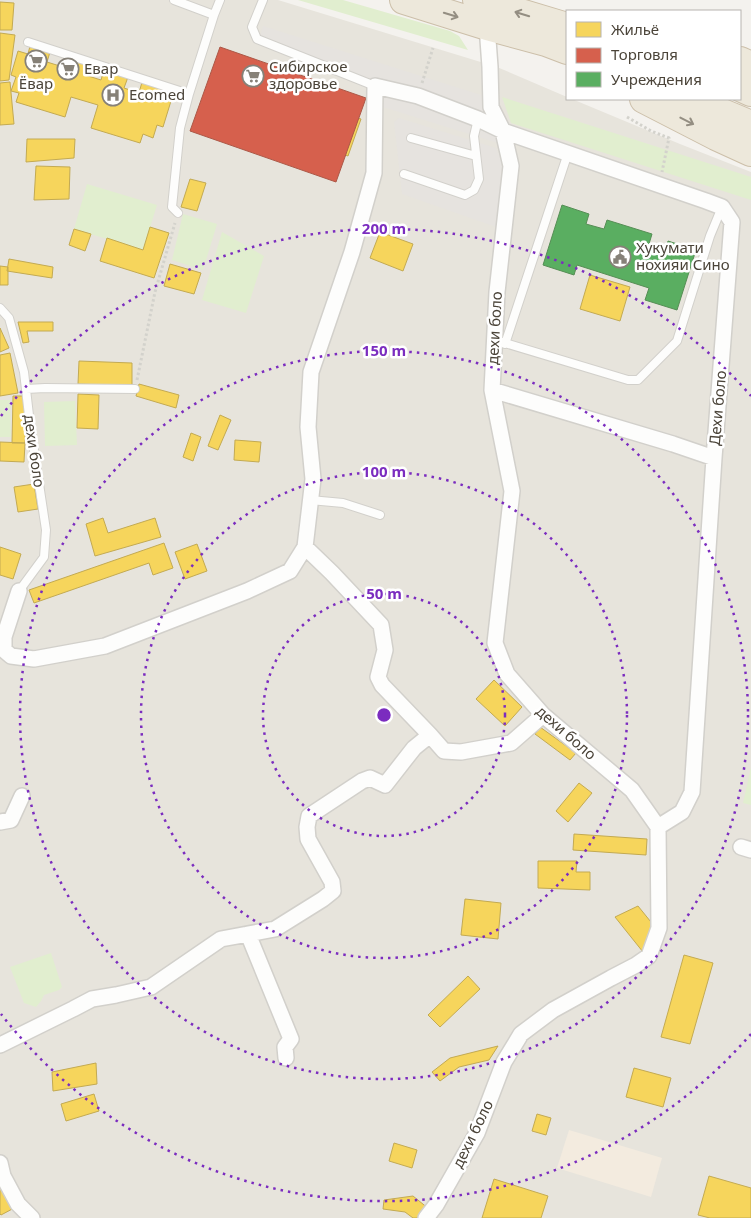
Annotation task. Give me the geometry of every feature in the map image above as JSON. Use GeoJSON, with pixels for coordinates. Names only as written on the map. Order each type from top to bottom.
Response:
{"type":"FeatureCollection","features":[{"type":"Feature","properties":{"kind":"highway"},"geometry":{"type":"LineString","coordinates":[[404,0],[566,50]]}},
{"type":"Feature","properties":{"kind":"highway"},"geometry":{"type":"LineString","coordinates":[[477,0],[566,27]]}},
{"type":"Feature","properties":{"kind":"highway"},"geometry":{"type":"LineString","coordinates":[[524,36],[566,62]]}},
{"type":"Feature","properties":{"kind":"highway"},"geometry":{"type":"LineString","coordinates":[[691,100],[750,125]]}},
{"type":"Feature","properties":{"kind":"highway"},"geometry":{"type":"LineString","coordinates":[[635,108],[716,136],[751,152]]}},
{"type":"Feature","properties":{"kind":"street","name":"дехи боло"},"geometry":{"type":"LineString","coordinates":[[426,1218],[436,1205],[477,1133],[504,1062],[521,1034],[553,1010],[610,978],[636,966],[649,956],[659,928],[658,827],[632,790],[543,715],[507,674],[495,643],[512,491],[492,390],[500,342],[497,292],[511,166],[503,131],[491,107],[487,26]]}},
{"type":"Feature","properties":{"kind":"street"},"geometry":{"type":"LineString","coordinates":[[20,591],[4,637],[4,650],[11,656],[34,659],[105,646],[290,571],[305,547],[313,479],[308,427],[311,372],[352,252],[374,173],[375,86],[418,96],[478,119],[503,131],[722,207]]}},
{"type":"Feature","properties":{"kind":"street","name":"Дехи боло"},"geometry":{"type":"LineString","coordinates":[[658,827],[682,812],[692,792],[732,222],[722,207]]}},
{"type":"Feature","properties":{"kind":"street"},"geometry":{"type":"LineString","coordinates":[[492,390],[714,458]]}},
{"type":"Feature","properties":{"kind":"street"},"geometry":{"type":"LineString","coordinates":[[305,547],[381,625],[385,650],[378,677],[382,685],[444,751],[461,752],[511,743],[543,715]]}},
{"type":"Feature","properties":{"kind":"street"},"geometry":{"type":"LineString","coordinates":[[0,1044],[92,999],[151,987],[220,939],[275,929],[323,899],[333,890],[332,882],[308,838],[308,816],[362,781],[370,778],[385,786],[414,748],[430,735]]}},
{"type":"Feature","properties":{"kind":"street"},"geometry":{"type":"LineString","coordinates":[[0,822],[11,820],[22,796]]}},
{"type":"Feature","properties":{"kind":"street"},"geometry":{"type":"LineString","coordinates":[[248,934],[291,1039],[285,1047],[286,1058]]}},
{"type":"Feature","properties":{"kind":"street"},"geometry":{"type":"LineString","coordinates":[[0,1163],[3,1176],[18,1204],[32,1218]]}},
{"type":"Feature","properties":{"kind":"lane"},"geometry":{"type":"LineString","coordinates":[[174,0],[214,15]]}},
{"type":"Feature","properties":{"kind":"lane"},"geometry":{"type":"LineString","coordinates":[[178,213],[172,206],[180,128],[189,94],[220,0]]}},
{"type":"Feature","properties":{"kind":"lane"},"geometry":{"type":"LineString","coordinates":[[264,0],[252,27],[257,39],[375,86]]}},
{"type":"Feature","properties":{"kind":"lane"},"geometry":{"type":"LineString","coordinates":[[28,42],[189,94]]}},
{"type":"Feature","properties":{"kind":"lane"},"geometry":{"type":"LineString","coordinates":[[404,174],[465,195],[474,190],[479,179],[474,136],[478,119]]}},
{"type":"Feature","properties":{"kind":"lane"},"geometry":{"type":"LineString","coordinates":[[411,138],[476,156]]}},
{"type":"Feature","properties":{"kind":"lane"},"geometry":{"type":"LineString","coordinates":[[568,154],[500,342],[628,380],[638,380],[677,341],[710,236],[722,207]]}},
{"type":"Feature","properties":{"kind":"lane","name":"дехи боло"},"geometry":{"type":"LineString","coordinates":[[0,308],[9,318],[24,372],[46,530],[44,558],[20,591]]}},
{"type":"Feature","properties":{"kind":"lane"},"geometry":{"type":"LineString","coordinates":[[26,390],[45,388],[135,389]]}},
{"type":"Feature","properties":{"kind":"lane"},"geometry":{"type":"LineString","coordinates":[[310,500],[343,503],[380,515]]}},
{"type":"Feature","properties":{"kind":"path"},"geometry":{"type":"LineString","coordinates":[[418,96],[434,48]]}},
{"type":"Feature","properties":{"kind":"path"},"geometry":{"type":"LineString","coordinates":[[635,108],[651,131],[668,138],[660,184]]}},
{"type":"Feature","properties":{"kind":"path"},"geometry":{"type":"LineString","coordinates":[[135,389],[155,292],[178,213]]}},
{"type":"Feature","properties":{"kind":"shaded area"},"geometry":{"type":"Polygon","coordinates":[[[0,0],[278,0],[497,67],[566,97],[566,100],[574,100],[751,172],[751,1218],[0,1218],[0,0]]]}},
{"type":"Feature","properties":{"kind":"shaded area"},"geometry":{"type":"Polygon","coordinates":[[[263,26],[481,95],[501,144],[370,103],[377,81],[258,43],[263,26]]]}},
{"type":"Feature","properties":{"kind":"shaded area"},"geometry":{"type":"Polygon","coordinates":[[[399,118],[496,148],[509,175],[499,228],[402,194],[394,122],[399,118]]]}},
{"type":"Feature","properties":{"kind":"shaded area"},"geometry":{"type":"Polygon","coordinates":[[[569,1130],[662,1158],[651,1197],[557,1168],[569,1130]]]}},
{"type":"Feature","properties":{"kind":"green space"},"geometry":{"type":"Polygon","coordinates":[[[298,0],[343,0],[450,31],[459,36],[468,50],[298,0]]]}},
{"type":"Feature","properties":{"kind":"green space"},"geometry":{"type":"Polygon","coordinates":[[[502,97],[751,177],[751,200],[511,123],[502,97]]]}},
{"type":"Feature","properties":{"kind":"green space"},"geometry":{"type":"Polygon","coordinates":[[[87,184],[157,205],[143,250],[74,229],[87,184]]]}},
{"type":"Feature","properties":{"kind":"green space"},"geometry":{"type":"Polygon","coordinates":[[[183,214],[217,224],[203,270],[172,260],[183,214]]]}},
{"type":"Feature","properties":{"kind":"green space"},"geometry":{"type":"Polygon","coordinates":[[[222,232],[264,256],[246,313],[202,300],[222,232]]]}},
{"type":"Feature","properties":{"kind":"green space"},"geometry":{"type":"Polygon","coordinates":[[[0,400],[10,400],[11,437],[0,437],[0,400]]]}},
{"type":"Feature","properties":{"kind":"green space"},"geometry":{"type":"Polygon","coordinates":[[[75,401],[77,445],[45,446],[44,402],[75,401]]]}},
{"type":"Feature","properties":{"kind":"green space"},"geometry":{"type":"Polygon","coordinates":[[[751,767],[751,805],[743,803],[751,767]]]}},
{"type":"Feature","properties":{"kind":"green space"},"geometry":{"type":"Polygon","coordinates":[[[51,953],[62,987],[59,990],[44,995],[36,1007],[24,1003],[10,967],[51,953]]]}},
{"type":"Feature","properties":{"kind":"building: Жильё"},"geometry":{"type":"Polygon","coordinates":[[[0,2],[14,3],[12,30],[0,30],[0,2]]]}},
{"type":"Feature","properties":{"kind":"building: Жильё"},"geometry":{"type":"Polygon","coordinates":[[[0,33],[15,35],[9,80],[0,81],[0,33]]]}},
{"type":"Feature","properties":{"kind":"building: Жильё"},"geometry":{"type":"Polygon","coordinates":[[[30,46],[50,52],[47,62],[63,67],[66,57],[88,64],[85,75],[101,80],[104,70],[128,77],[124,88],[139,93],[142,82],[163,88],[160,98],[171,101],[163,127],[157,125],[153,138],[143,134],[140,143],[91,128],[98,105],[71,97],[65,117],[16,102],[19,93],[11,91],[16,77],[11,75],[18,51],[28,54],[30,46]]]}},
{"type":"Feature","properties":{"kind":"building: Жильё"},"geometry":{"type":"Polygon","coordinates":[[[226,57],[276,74],[272,87],[278,89],[265,126],[253,121],[251,128],[211,114],[214,106],[209,104],[213,94],[208,92],[217,64],[223,66],[226,57]]]}},
{"type":"Feature","properties":{"kind":"building: Жильё"},"geometry":{"type":"Polygon","coordinates":[[[10,82],[14,124],[0,125],[0,83],[10,82]]]}},
{"type":"Feature","properties":{"kind":"building: Жильё"},"geometry":{"type":"Polygon","coordinates":[[[309,87],[359,105],[354,117],[361,119],[348,156],[335,151],[333,158],[294,144],[297,136],[292,134],[295,124],[290,122],[300,94],[305,96],[309,87]]]}},
{"type":"Feature","properties":{"kind":"building: Жильё"},"geometry":{"type":"Polygon","coordinates":[[[27,139],[75,139],[74,158],[26,162],[27,139]]]}},
{"type":"Feature","properties":{"kind":"building: Жильё"},"geometry":{"type":"Polygon","coordinates":[[[36,166],[70,167],[69,199],[34,200],[36,166]]]}},
{"type":"Feature","properties":{"kind":"building: Жильё"},"geometry":{"type":"Polygon","coordinates":[[[190,179],[206,183],[197,211],[181,207],[190,179]]]}},
{"type":"Feature","properties":{"kind":"building: Жильё"},"geometry":{"type":"Polygon","coordinates":[[[150,227],[169,233],[154,278],[100,261],[107,238],[143,250],[150,227]]]}},
{"type":"Feature","properties":{"kind":"building: Жильё"},"geometry":{"type":"Polygon","coordinates":[[[74,229],[91,234],[85,251],[69,245],[74,229]]]}},
{"type":"Feature","properties":{"kind":"building: Жильё"},"geometry":{"type":"Polygon","coordinates":[[[380,232],[413,244],[403,271],[370,258],[380,232]]]}},
{"type":"Feature","properties":{"kind":"building: Жильё"},"geometry":{"type":"Polygon","coordinates":[[[9,259],[53,267],[52,278],[7,271],[9,259]]]}},
{"type":"Feature","properties":{"kind":"building: Жильё"},"geometry":{"type":"Polygon","coordinates":[[[170,264],[201,273],[194,294],[164,286],[170,264]]]}},
{"type":"Feature","properties":{"kind":"building: Жильё"},"geometry":{"type":"Polygon","coordinates":[[[0,266],[8,267],[8,285],[0,285],[0,266]]]}},
{"type":"Feature","properties":{"kind":"building: Жильё"},"geometry":{"type":"Polygon","coordinates":[[[590,275],[630,287],[620,321],[580,309],[590,275]]]}},
{"type":"Feature","properties":{"kind":"building: Жильё"},"geometry":{"type":"Polygon","coordinates":[[[18,322],[53,322],[53,331],[27,331],[29,342],[23,343],[18,322]]]}},
{"type":"Feature","properties":{"kind":"building: Жильё"},"geometry":{"type":"Polygon","coordinates":[[[0,328],[9,348],[0,352],[0,328]]]}},
{"type":"Feature","properties":{"kind":"building: Жильё"},"geometry":{"type":"Polygon","coordinates":[[[10,353],[18,393],[0,396],[0,355],[10,353]]]}},
{"type":"Feature","properties":{"kind":"building: Жильё"},"geometry":{"type":"Polygon","coordinates":[[[79,361],[132,363],[132,386],[78,384],[79,361]]]}},
{"type":"Feature","properties":{"kind":"building: Жильё"},"geometry":{"type":"Polygon","coordinates":[[[139,384],[179,395],[176,408],[136,396],[139,384]]]}},
{"type":"Feature","properties":{"kind":"building: Жильё"},"geometry":{"type":"Polygon","coordinates":[[[78,394],[99,395],[98,429],[77,428],[78,394]]]}},
{"type":"Feature","properties":{"kind":"building: Жильё"},"geometry":{"type":"Polygon","coordinates":[[[13,396],[26,396],[25,443],[12,443],[13,396]]]}},
{"type":"Feature","properties":{"kind":"building: Жильё"},"geometry":{"type":"Polygon","coordinates":[[[220,415],[231,420],[218,450],[208,446],[220,415]]]}},
{"type":"Feature","properties":{"kind":"building: Жильё"},"geometry":{"type":"Polygon","coordinates":[[[191,433],[201,437],[193,461],[183,457],[191,433]]]}},
{"type":"Feature","properties":{"kind":"building: Жильё"},"geometry":{"type":"Polygon","coordinates":[[[235,440],[261,442],[259,462],[234,460],[235,440]]]}},
{"type":"Feature","properties":{"kind":"building: Жильё"},"geometry":{"type":"Polygon","coordinates":[[[0,442],[25,443],[24,462],[0,461],[0,442]]]}},
{"type":"Feature","properties":{"kind":"building: Жильё"},"geometry":{"type":"Polygon","coordinates":[[[34,484],[38,509],[18,512],[14,487],[34,484]]]}},
{"type":"Feature","properties":{"kind":"building: Жильё"},"geometry":{"type":"Polygon","coordinates":[[[103,518],[108,533],[155,518],[161,537],[95,556],[86,524],[103,518]]]}},
{"type":"Feature","properties":{"kind":"building: Жильё"},"geometry":{"type":"Polygon","coordinates":[[[164,543],[173,568],[153,575],[149,563],[34,603],[29,590],[164,543]]]}},
{"type":"Feature","properties":{"kind":"building: Жильё"},"geometry":{"type":"Polygon","coordinates":[[[197,544],[207,571],[185,579],[175,552],[197,544]]]}},
{"type":"Feature","properties":{"kind":"building: Жильё"},"geometry":{"type":"Polygon","coordinates":[[[0,547],[21,554],[13,579],[0,575],[0,547]]]}},
{"type":"Feature","properties":{"kind":"building: Жильё"},"geometry":{"type":"Polygon","coordinates":[[[494,680],[522,707],[505,726],[476,699],[494,680]]]}},
{"type":"Feature","properties":{"kind":"building: Жильё"},"geometry":{"type":"Polygon","coordinates":[[[540,727],[576,753],[570,760],[535,734],[540,727]]]}},
{"type":"Feature","properties":{"kind":"building: Жильё"},"geometry":{"type":"Polygon","coordinates":[[[579,783],[592,793],[568,822],[556,811],[579,783]]]}},
{"type":"Feature","properties":{"kind":"building: Жильё"},"geometry":{"type":"Polygon","coordinates":[[[574,834],[647,839],[646,855],[573,850],[574,834]]]}},
{"type":"Feature","properties":{"kind":"building: Жильё"},"geometry":{"type":"Polygon","coordinates":[[[538,861],[577,861],[576,872],[590,872],[590,890],[538,888],[538,861]]]}},
{"type":"Feature","properties":{"kind":"building: Жильё"},"geometry":{"type":"Polygon","coordinates":[[[465,899],[501,903],[498,939],[461,935],[465,899]]]}},
{"type":"Feature","properties":{"kind":"building: Жильё"},"geometry":{"type":"Polygon","coordinates":[[[638,906],[655,927],[643,952],[615,917],[638,906]]]}},
{"type":"Feature","properties":{"kind":"building: Жильё"},"geometry":{"type":"Polygon","coordinates":[[[684,955],[713,963],[690,1044],[661,1037],[684,955]]]}},
{"type":"Feature","properties":{"kind":"building: Жильё"},"geometry":{"type":"Polygon","coordinates":[[[468,976],[480,989],[440,1027],[428,1015],[468,976]]]}},
{"type":"Feature","properties":{"kind":"building: Жильё"},"geometry":{"type":"Polygon","coordinates":[[[498,1046],[489,1060],[459,1067],[440,1081],[432,1072],[450,1058],[498,1046]]]}},
{"type":"Feature","properties":{"kind":"building: Жильё"},"geometry":{"type":"Polygon","coordinates":[[[96,1063],[97,1084],[53,1091],[52,1072],[96,1063]]]}},
{"type":"Feature","properties":{"kind":"building: Жильё"},"geometry":{"type":"Polygon","coordinates":[[[634,1068],[671,1078],[663,1107],[626,1097],[634,1068]]]}},
{"type":"Feature","properties":{"kind":"building: Жильё"},"geometry":{"type":"Polygon","coordinates":[[[94,1094],[99,1111],[66,1121],[61,1104],[94,1094]]]}},
{"type":"Feature","properties":{"kind":"building: Жильё"},"geometry":{"type":"Polygon","coordinates":[[[537,1114],[551,1118],[546,1135],[532,1131],[537,1114]]]}},
{"type":"Feature","properties":{"kind":"building: Жильё"},"geometry":{"type":"Polygon","coordinates":[[[394,1143],[417,1150],[412,1168],[389,1161],[394,1143]]]}},
{"type":"Feature","properties":{"kind":"building: Жильё"},"geometry":{"type":"Polygon","coordinates":[[[709,1176],[751,1188],[751,1218],[710,1218],[698,1215],[709,1176]]]}},
{"type":"Feature","properties":{"kind":"building: Жильё"},"geometry":{"type":"Polygon","coordinates":[[[494,1179],[548,1196],[541,1218],[482,1218],[494,1179]]]}},
{"type":"Feature","properties":{"kind":"building: Жильё"},"geometry":{"type":"Polygon","coordinates":[[[0,1186],[16,1207],[1,1215],[0,1214],[0,1186]]]}},
{"type":"Feature","properties":{"kind":"building: Жильё"},"geometry":{"type":"Polygon","coordinates":[[[413,1196],[429,1209],[422,1218],[413,1218],[405,1212],[383,1209],[384,1200],[413,1196]]]}},
{"type":"Feature","properties":{"kind":"building: Торговля"},"geometry":{"type":"Polygon","coordinates":[[[220,47],[366,98],[336,182],[190,131],[220,47]]]}},
{"type":"Feature","properties":{"kind":"building: Учреждения","name":"Хукумати нохияи Сино"},"geometry":{"type":"Polygon","coordinates":[[[562,205],[589,214],[586,224],[604,229],[607,220],[652,234],[649,244],[666,249],[668,241],[696,250],[677,310],[645,300],[649,288],[577,265],[574,275],[543,265],[562,205]]]}},
{"type":"Feature","properties":{"kind":"place","name":"Ёвар"},"geometry":{"type":"Point","coordinates":[36,61]}},
{"type":"Feature","properties":{"kind":"place","name":"Евар"},"geometry":{"type":"Point","coordinates":[68,69]}},
{"type":"Feature","properties":{"kind":"place","name":"Сибирское здоровье"},"geometry":{"type":"Point","coordinates":[253,76]}},
{"type":"Feature","properties":{"kind":"place","name":"Ecomed"},"geometry":{"type":"Point","coordinates":[113,95]}},
{"type":"Feature","properties":{"kind":"place","name":"Хукумати нохияи Сино"},"geometry":{"type":"Point","coordinates":[620,257]}}]}
